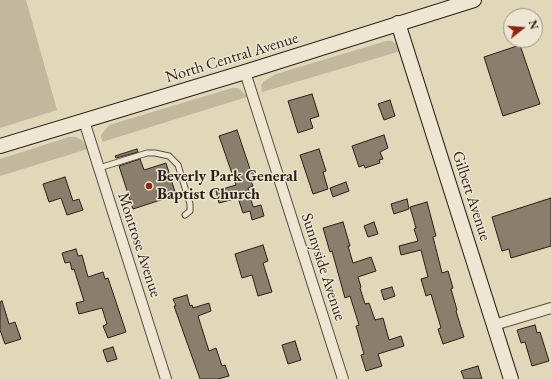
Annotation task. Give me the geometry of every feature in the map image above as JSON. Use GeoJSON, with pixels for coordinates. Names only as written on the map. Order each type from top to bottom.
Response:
{"type":"FeatureCollection","features":[{"type":"Feature","properties":{"kind":"main road","name":"North Central Avenue"},"geometry":{"type":"LineString","coordinates":[[0,146],[245,72],[474,0]]}},
{"type":"Feature","properties":{"kind":"main road","name":"Gilbert Avenue"},"geometry":{"type":"LineString","coordinates":[[398,23],[511,379]]}},
{"type":"Feature","properties":{"kind":"street","name":"Sunnyside Avenue"},"geometry":{"type":"LineString","coordinates":[[245,72],[343,379]]}},
{"type":"Feature","properties":{"kind":"street","name":"Montrose Avenue"},"geometry":{"type":"LineString","coordinates":[[84,121],[166,379]]}},
{"type":"Feature","properties":{"kind":"street"},"geometry":{"type":"LineString","coordinates":[[494,326],[551,308]]}},
{"type":"Feature","properties":{"kind":"lane"},"geometry":{"type":"LineString","coordinates":[[99,168],[147,153],[170,156],[178,165],[190,204],[190,211],[185,215]]}},
{"type":"Feature","properties":{"kind":"shaded area"},"geometry":{"type":"Polygon","coordinates":[[[0,0],[26,0],[57,110],[0,128],[0,0]]]}},
{"type":"Feature","properties":{"kind":"shaded area"},"geometry":{"type":"Polygon","coordinates":[[[386,41],[392,41],[398,45],[401,51],[262,92],[261,85],[264,81],[276,74],[386,41]]]}},
{"type":"Feature","properties":{"kind":"shaded area"},"geometry":{"type":"Polygon","coordinates":[[[232,88],[239,88],[247,97],[102,142],[101,135],[109,125],[232,88]]]}},
{"type":"Feature","properties":{"kind":"shaded area"},"geometry":{"type":"Polygon","coordinates":[[[69,137],[76,137],[82,140],[88,149],[0,176],[0,159],[69,137]]]}},
{"type":"Feature","properties":{"kind":"building"},"geometry":{"type":"Polygon","coordinates":[[[511,48],[521,48],[540,104],[503,116],[484,57],[511,48]]]}},
{"type":"Feature","properties":{"kind":"building"},"geometry":{"type":"Polygon","coordinates":[[[312,94],[319,116],[310,119],[313,128],[298,133],[288,101],[312,94]]]}},
{"type":"Feature","properties":{"kind":"building"},"geometry":{"type":"Polygon","coordinates":[[[390,100],[395,116],[384,120],[378,104],[390,100]]]}},
{"type":"Feature","properties":{"kind":"building"},"geometry":{"type":"Polygon","coordinates":[[[237,130],[251,172],[253,172],[256,180],[251,181],[253,186],[248,188],[253,207],[261,205],[264,216],[252,220],[250,211],[243,213],[238,198],[219,203],[216,191],[236,185],[219,136],[237,130]]]}},
{"type":"Feature","properties":{"kind":"building"},"geometry":{"type":"Polygon","coordinates":[[[384,135],[388,148],[380,152],[383,159],[379,160],[380,163],[365,168],[364,165],[359,167],[352,146],[384,135]]]}},
{"type":"Feature","properties":{"kind":"building"},"geometry":{"type":"Polygon","coordinates":[[[137,149],[138,152],[116,158],[115,156],[137,149]]]}},
{"type":"Feature","properties":{"kind":"building"},"geometry":{"type":"Polygon","coordinates":[[[319,149],[326,171],[323,172],[328,189],[313,194],[300,155],[319,149]]]}},
{"type":"Feature","properties":{"kind":"building","name":"Beverly Park General Baptist Church"},"geometry":{"type":"Polygon","coordinates":[[[140,159],[144,170],[166,163],[176,195],[133,209],[119,166],[140,159]]]}},
{"type":"Feature","properties":{"kind":"building"},"geometry":{"type":"Polygon","coordinates":[[[65,177],[73,201],[79,199],[83,210],[67,215],[61,198],[49,202],[43,184],[65,177]]]}},
{"type":"Feature","properties":{"kind":"building"},"geometry":{"type":"Polygon","coordinates":[[[346,182],[349,191],[333,197],[330,188],[346,182]]]}},
{"type":"Feature","properties":{"kind":"building"},"geometry":{"type":"Polygon","coordinates":[[[551,198],[551,246],[511,258],[509,249],[502,251],[492,217],[551,198]]]}},
{"type":"Feature","properties":{"kind":"building"},"geometry":{"type":"Polygon","coordinates":[[[407,199],[409,209],[394,214],[391,204],[407,199]]]}},
{"type":"Feature","properties":{"kind":"building"},"geometry":{"type":"Polygon","coordinates":[[[427,202],[436,236],[433,237],[442,273],[448,271],[453,288],[451,289],[456,311],[464,337],[443,344],[438,329],[441,328],[431,294],[426,296],[421,279],[428,277],[421,250],[401,255],[399,246],[418,241],[410,207],[427,202]]]}},
{"type":"Feature","properties":{"kind":"building"},"geometry":{"type":"Polygon","coordinates":[[[343,222],[353,263],[371,257],[376,271],[358,277],[365,304],[369,303],[375,320],[383,318],[389,340],[401,336],[404,346],[378,354],[382,366],[366,371],[361,355],[364,354],[356,326],[359,325],[350,296],[345,298],[332,251],[330,252],[323,228],[343,222]]]}},
{"type":"Feature","properties":{"kind":"building"},"geometry":{"type":"Polygon","coordinates":[[[374,222],[378,234],[368,237],[364,226],[374,222]]]}},
{"type":"Feature","properties":{"kind":"building"},"geometry":{"type":"Polygon","coordinates":[[[263,245],[268,261],[263,263],[272,292],[258,296],[252,275],[242,278],[235,254],[263,245]]]}},
{"type":"Feature","properties":{"kind":"building"},"geometry":{"type":"Polygon","coordinates":[[[76,249],[78,256],[82,255],[88,277],[103,272],[105,279],[108,278],[126,332],[108,338],[103,326],[107,324],[102,308],[79,314],[76,303],[84,301],[74,269],[72,270],[70,262],[65,263],[62,253],[76,249]]]}},
{"type":"Feature","properties":{"kind":"building"},"geometry":{"type":"Polygon","coordinates":[[[392,287],[395,296],[384,300],[381,290],[392,287]]]}},
{"type":"Feature","properties":{"kind":"building"},"geometry":{"type":"Polygon","coordinates":[[[187,295],[190,306],[192,305],[193,308],[209,303],[211,311],[198,316],[209,351],[216,348],[222,366],[225,365],[229,376],[218,379],[200,379],[174,306],[176,306],[173,299],[187,295]]]}},
{"type":"Feature","properties":{"kind":"building"},"geometry":{"type":"Polygon","coordinates":[[[2,301],[9,324],[15,322],[21,339],[5,344],[0,330],[0,302],[2,301]]]}},
{"type":"Feature","properties":{"kind":"building"},"geometry":{"type":"Polygon","coordinates":[[[535,325],[537,333],[540,332],[549,361],[532,366],[525,342],[521,343],[517,330],[535,325]]]}},
{"type":"Feature","properties":{"kind":"building"},"geometry":{"type":"Polygon","coordinates":[[[295,341],[301,360],[288,364],[282,345],[295,341]]]}},
{"type":"Feature","properties":{"kind":"building"},"geometry":{"type":"Polygon","coordinates":[[[113,347],[117,359],[107,362],[103,350],[113,347]]]}},
{"type":"Feature","properties":{"kind":"building"},"geometry":{"type":"Polygon","coordinates":[[[478,366],[482,379],[464,379],[461,371],[478,366]]]}},
{"type":"Feature","properties":{"kind":"place","name":"Beverly Park General Baptist Church"},"geometry":{"type":"Point","coordinates":[149,186]}}]}
